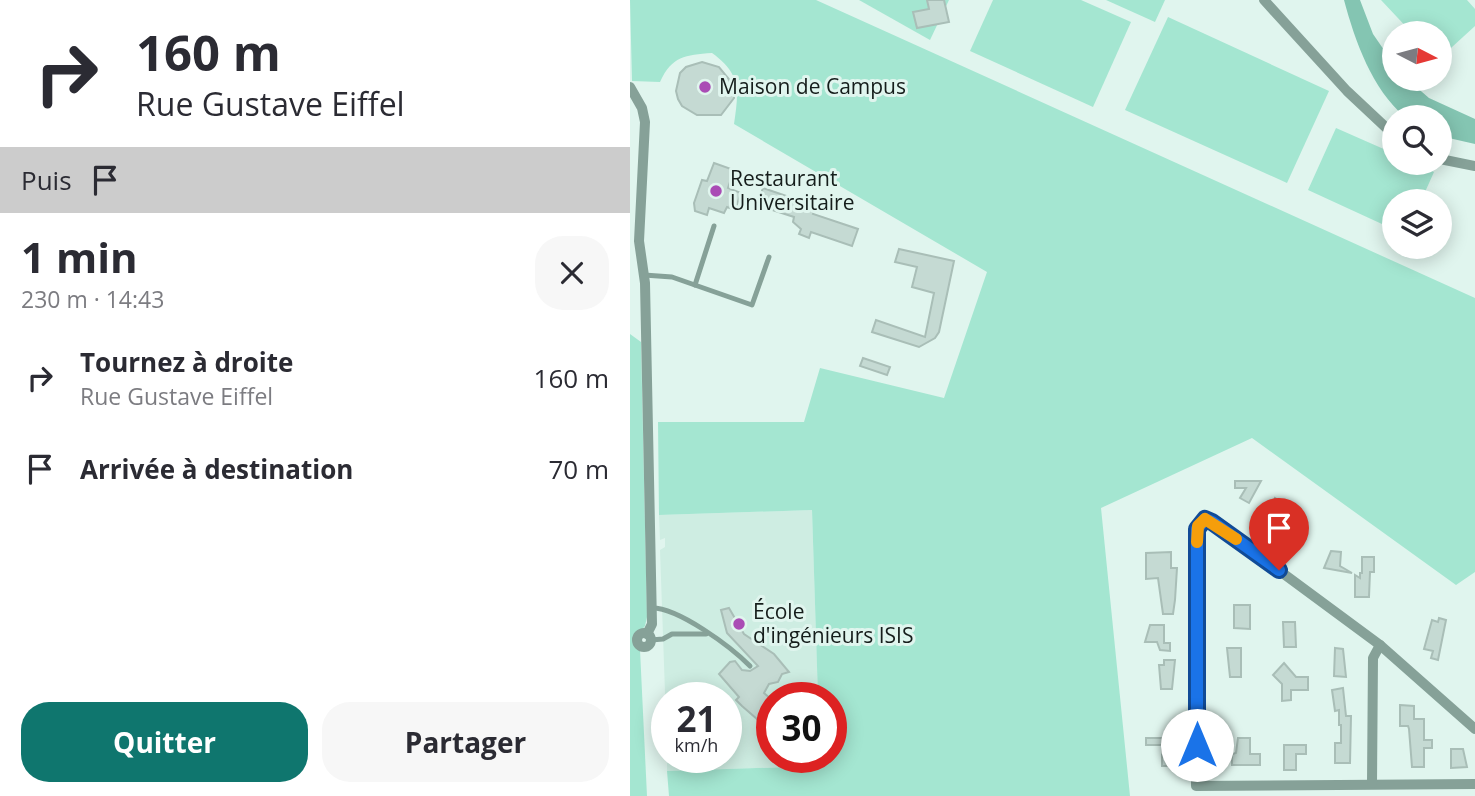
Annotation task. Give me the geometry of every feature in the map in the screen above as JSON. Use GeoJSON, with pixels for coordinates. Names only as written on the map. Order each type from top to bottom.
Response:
{"type":"FeatureCollection","features":[{"type":"Feature","properties":{"kind":"street"},"geometry":{"type":"LineString","coordinates":[[1264,0],[1356,101],[1382,124]]}},
{"type":"Feature","properties":{"kind":"street"},"geometry":{"type":"LineString","coordinates":[[630,87],[642,108],[645,122],[639,242],[644,275],[652,624],[649,637]]}},
{"type":"Feature","properties":{"kind":"street"},"geometry":{"type":"LineString","coordinates":[[1452,161],[1475,166]]}},
{"type":"Feature","properties":{"kind":"street"},"geometry":{"type":"LineString","coordinates":[[1475,729],[1380,645],[1218,526],[1202,520],[1197,529],[1196,786],[1475,784]]}},
{"type":"Feature","properties":{"kind":"street"},"geometry":{"type":"LineString","coordinates":[[1372,783],[1373,658],[1380,645]]}},
{"type":"Feature","properties":{"kind":"lane"},"geometry":{"type":"LineString","coordinates":[[695,285],[714,226]]}},
{"type":"Feature","properties":{"kind":"lane"},"geometry":{"type":"LineString","coordinates":[[644,275],[672,277],[752,305],[769,257]]}},
{"type":"Feature","properties":{"kind":"lane"},"geometry":{"type":"LineString","coordinates":[[651,608],[662,609],[706,634],[729,648],[750,666]]}},
{"type":"Feature","properties":{"kind":"lane"},"geometry":{"type":"LineString","coordinates":[[649,637],[663,639],[672,634],[706,634]]}},
{"type":"Feature","properties":{"kind":"shaded area"},"geometry":{"type":"Polygon","coordinates":[[[630,0],[816,0],[1382,256],[1382,259],[1389,259],[1475,298],[1475,572],[1456,585],[1252,438],[1101,508],[1130,796],[669,796],[667,773],[742,773],[742,769],[756,768],[756,773],[847,773],[847,682],[817,682],[812,510],[659,515],[658,422],[804,422],[820,368],[944,398],[987,272],[734,124],[736,84],[728,68],[712,53],[680,58],[669,67],[660,82],[632,81],[630,0]]]}},
{"type":"Feature","properties":{"kind":"shaded area"},"geometry":{"type":"Polygon","coordinates":[[[859,0],[949,0],[930,40],[859,0]]]}},
{"type":"Feature","properties":{"kind":"shaded area"},"geometry":{"type":"Polygon","coordinates":[[[993,0],[1081,0],[1131,22],[1093,107],[970,51],[993,0]]]}},
{"type":"Feature","properties":{"kind":"shaded area"},"geometry":{"type":"Polygon","coordinates":[[[1106,0],[1165,0],[1155,22],[1106,0]]]}},
{"type":"Feature","properties":{"kind":"shaded area"},"geometry":{"type":"Polygon","coordinates":[[[1344,0],[1360,0],[1373,34],[1382,47],[1382,91],[1421,91],[1444,105],[1392,105],[1383,93],[1366,63],[1344,0]]]}},
{"type":"Feature","properties":{"kind":"shaded area"},"geometry":{"type":"Polygon","coordinates":[[[1381,0],[1467,0],[1475,9],[1475,26],[1452,47],[1452,21],[1401,21],[1381,0]]]}},
{"type":"Feature","properties":{"kind":"shaded area"},"geometry":{"type":"Polygon","coordinates":[[[1168,17],[1329,91],[1287,183],[1125,110],[1168,17]]]}},
{"type":"Feature","properties":{"kind":"shaded area"},"geometry":{"type":"Polygon","coordinates":[[[1452,108],[1475,119],[1475,144],[1452,139],[1452,108]]]}},
{"type":"Feature","properties":{"kind":"shaded area"},"geometry":{"type":"Polygon","coordinates":[[[1336,128],[1382,148],[1382,175],[1433,175],[1426,189],[1382,189],[1382,224],[1308,190],[1336,128]]]}},
{"type":"Feature","properties":{"kind":"shaded area"},"geometry":{"type":"Polygon","coordinates":[[[630,334],[641,342],[647,617],[645,626],[634,639],[640,650],[647,796],[630,796],[630,334]]]}},
{"type":"Feature","properties":{"kind":"shaded area","name":"École d'ingénieurs ISIS"},"geometry":{"type":"Polygon","coordinates":[[[812,510],[817,682],[756,682],[756,768],[742,769],[742,682],[665,682],[660,550],[665,547],[665,538],[660,540],[659,515],[812,510]]]}},
{"type":"Feature","properties":{"kind":"building"},"geometry":{"type":"Polygon","coordinates":[[[927,0],[944,0],[949,22],[917,28],[913,12],[929,9],[927,0]]]}},
{"type":"Feature","properties":{"kind":"building","name":"Maison de Campus"},"geometry":{"type":"Polygon","coordinates":[[[702,62],[719,67],[732,83],[734,98],[721,115],[697,115],[682,106],[678,99],[676,91],[680,73],[686,67],[702,62]]]}},
{"type":"Feature","properties":{"kind":"building","name":"Restaurant Universitaire"},"geometry":{"type":"Polygon","coordinates":[[[714,163],[734,170],[728,188],[741,193],[735,210],[727,207],[724,213],[709,208],[707,215],[695,211],[694,203],[702,180],[707,181],[714,163]]]}},
{"type":"Feature","properties":{"kind":"building"},"geometry":{"type":"Polygon","coordinates":[[[763,188],[816,206],[813,214],[858,229],[852,246],[811,232],[809,238],[799,234],[801,229],[793,222],[794,217],[757,205],[763,188]]]}},
{"type":"Feature","properties":{"kind":"building"},"geometry":{"type":"Polygon","coordinates":[[[899,249],[954,261],[939,332],[935,338],[919,347],[872,332],[876,320],[925,337],[934,293],[912,287],[917,267],[895,262],[899,249]]]}},
{"type":"Feature","properties":{"kind":"building"},"geometry":{"type":"Polygon","coordinates":[[[863,358],[890,367],[887,375],[860,366],[863,358]]]}},
{"type":"Feature","properties":{"kind":"building"},"geometry":{"type":"Polygon","coordinates":[[[1235,481],[1261,481],[1249,503],[1240,498],[1246,488],[1235,488],[1235,481]]]}},
{"type":"Feature","properties":{"kind":"building"},"geometry":{"type":"Polygon","coordinates":[[[1275,498],[1285,504],[1280,512],[1280,523],[1264,523],[1264,515],[1269,515],[1275,498]]]}},
{"type":"Feature","properties":{"kind":"building"},"geometry":{"type":"Polygon","coordinates":[[[1331,551],[1341,552],[1340,566],[1352,573],[1324,568],[1331,551]]]}},
{"type":"Feature","properties":{"kind":"building"},"geometry":{"type":"Polygon","coordinates":[[[1171,552],[1171,568],[1177,568],[1175,600],[1173,614],[1163,614],[1158,578],[1146,579],[1146,553],[1171,552]]]}},
{"type":"Feature","properties":{"kind":"building"},"geometry":{"type":"Polygon","coordinates":[[[1362,557],[1374,557],[1374,572],[1370,572],[1369,597],[1355,597],[1355,575],[1360,578],[1362,557]]]}},
{"type":"Feature","properties":{"kind":"building"},"geometry":{"type":"Polygon","coordinates":[[[1234,605],[1250,605],[1250,629],[1234,628],[1234,605]]]}},
{"type":"Feature","properties":{"kind":"building"},"geometry":{"type":"Polygon","coordinates":[[[729,608],[744,634],[774,654],[789,672],[782,674],[778,682],[756,682],[756,718],[742,705],[742,682],[726,682],[719,674],[730,662],[735,661],[742,670],[750,671],[758,666],[727,633],[721,610],[729,608]]]}},
{"type":"Feature","properties":{"kind":"building"},"geometry":{"type":"Polygon","coordinates":[[[1439,618],[1446,620],[1438,660],[1431,658],[1433,651],[1424,649],[1432,620],[1438,622],[1439,618]]]}},
{"type":"Feature","properties":{"kind":"building"},"geometry":{"type":"Polygon","coordinates":[[[1283,622],[1295,622],[1296,647],[1284,647],[1283,622]]]}},
{"type":"Feature","properties":{"kind":"building"},"geometry":{"type":"Polygon","coordinates":[[[1150,625],[1164,625],[1164,643],[1170,643],[1170,651],[1160,650],[1157,642],[1145,642],[1150,625]]]}},
{"type":"Feature","properties":{"kind":"building"},"geometry":{"type":"Polygon","coordinates":[[[1227,648],[1241,648],[1241,677],[1230,677],[1227,648]]]}},
{"type":"Feature","properties":{"kind":"building"},"geometry":{"type":"Polygon","coordinates":[[[1335,648],[1343,649],[1346,677],[1334,676],[1335,648]]]}},
{"type":"Feature","properties":{"kind":"building"},"geometry":{"type":"Polygon","coordinates":[[[1164,660],[1175,660],[1172,689],[1161,689],[1159,665],[1164,665],[1164,660]]]}},
{"type":"Feature","properties":{"kind":"building"},"geometry":{"type":"Polygon","coordinates":[[[1284,663],[1296,677],[1308,677],[1308,690],[1291,690],[1291,700],[1282,701],[1282,684],[1273,675],[1284,663]]]}},
{"type":"Feature","properties":{"kind":"building"},"geometry":{"type":"Polygon","coordinates":[[[1343,688],[1346,716],[1351,716],[1350,763],[1335,763],[1335,743],[1341,743],[1341,725],[1339,710],[1335,711],[1332,690],[1343,688]]]}},
{"type":"Feature","properties":{"kind":"building"},"geometry":{"type":"Polygon","coordinates":[[[1400,705],[1414,706],[1414,719],[1424,719],[1424,740],[1432,740],[1432,748],[1424,748],[1424,767],[1412,767],[1409,729],[1408,726],[1400,726],[1400,705]]]}},
{"type":"Feature","properties":{"kind":"building"},"geometry":{"type":"Polygon","coordinates":[[[1146,738],[1180,738],[1180,747],[1176,747],[1176,766],[1162,766],[1162,745],[1146,745],[1146,738]]]}},
{"type":"Feature","properties":{"kind":"building"},"geometry":{"type":"Polygon","coordinates":[[[1238,738],[1250,738],[1250,754],[1260,754],[1260,765],[1232,765],[1232,754],[1236,753],[1238,738]]]}},
{"type":"Feature","properties":{"kind":"building"},"geometry":{"type":"Polygon","coordinates":[[[1284,745],[1306,745],[1306,754],[1296,754],[1296,770],[1284,770],[1284,745]]]}},
{"type":"Feature","properties":{"kind":"building"},"geometry":{"type":"Polygon","coordinates":[[[1451,749],[1463,749],[1467,767],[1451,768],[1451,749]]]}},
{"type":"Feature","properties":{"kind":"slow traffic"},"geometry":{"type":"LineString","coordinates":[[1197,542],[1199,522],[1205,519],[1236,539]]}},
{"type":"Feature","properties":{"kind":"place","name":"Maison de Campus"},"geometry":{"type":"Point","coordinates":[705,87]}},
{"type":"Feature","properties":{"kind":"place","name":"Restaurant Universitaire"},"geometry":{"type":"Point","coordinates":[716,191]}},
{"type":"Feature","properties":{"kind":"place","name":"École d'ingénieurs ISIS"},"geometry":{"type":"Point","coordinates":[739,624]}},
{"type":"Feature","properties":{"kind":"route"},"geometry":{"type":"LineString","coordinates":[[1197,745],[1199,522],[1205,519],[1212,522],[1279,570]]}}]}
